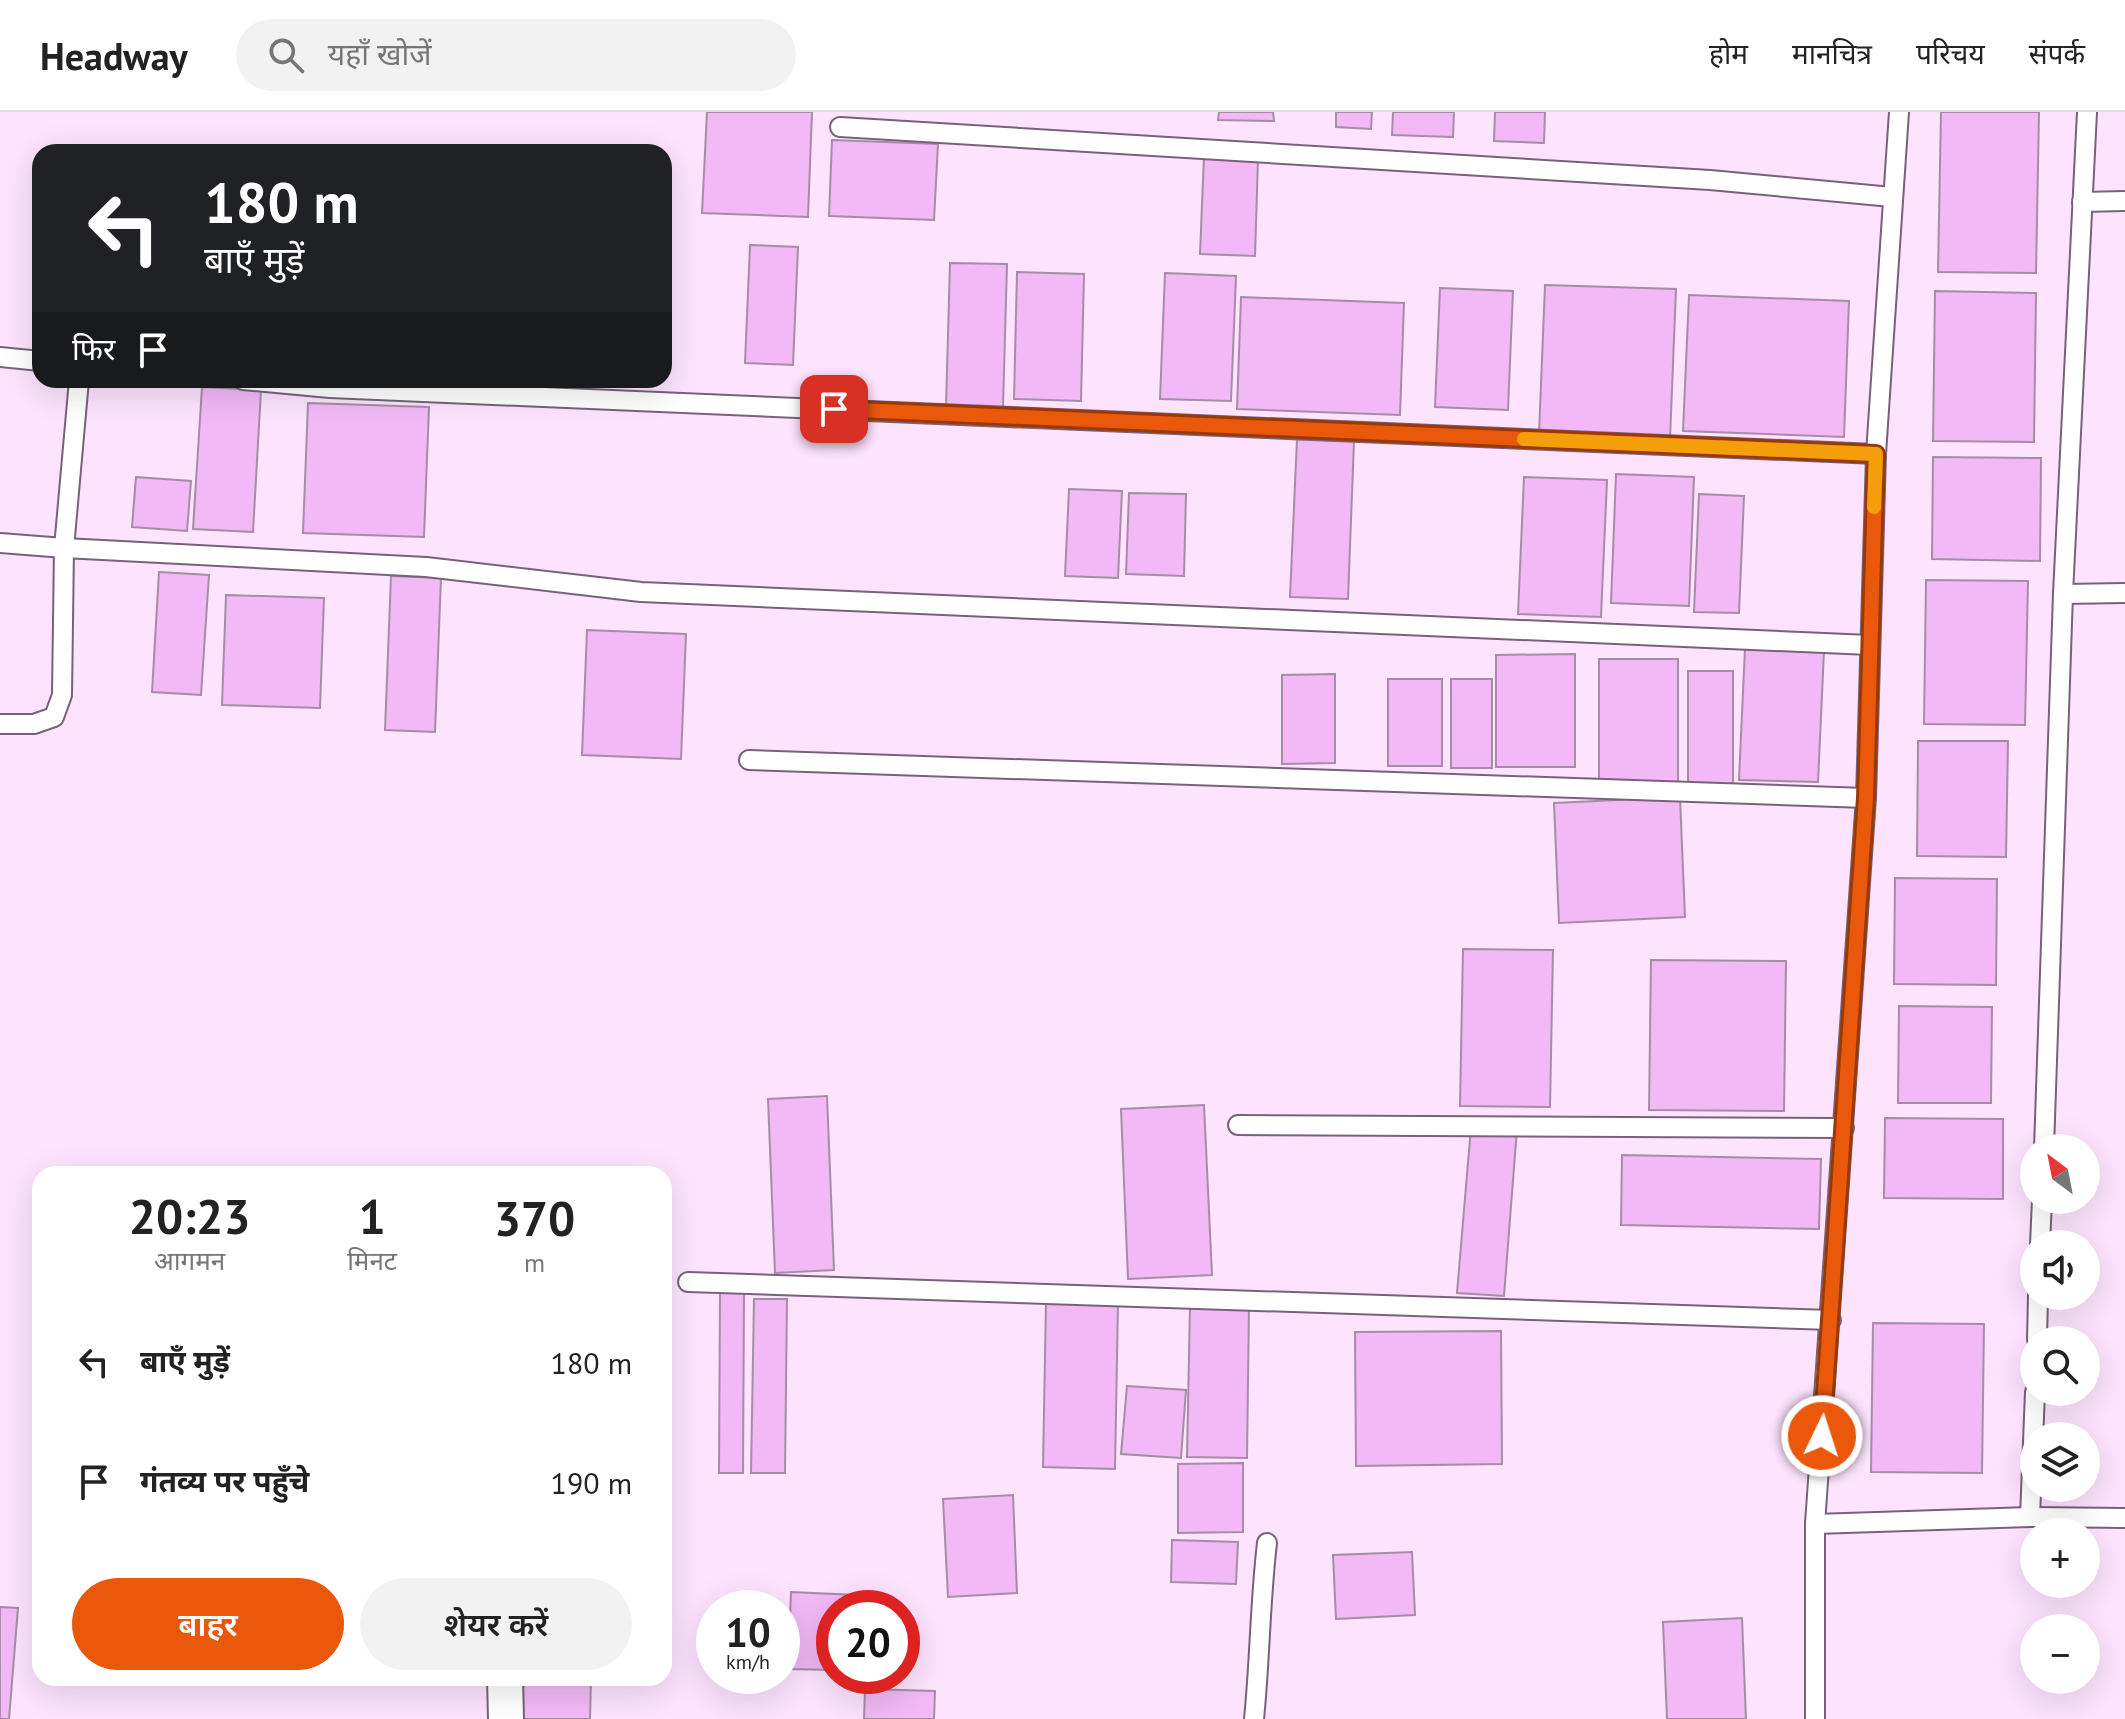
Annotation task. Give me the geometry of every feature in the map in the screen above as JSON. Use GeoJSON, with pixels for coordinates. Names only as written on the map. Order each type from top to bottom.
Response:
{"type":"FeatureCollection","features":[{"type":"Feature","properties":{"kind":"street"},"geometry":{"type":"LineString","coordinates":[[505,1686],[506,1719]]}},
{"type":"Feature","properties":{"kind":"lane"},"geometry":{"type":"LineString","coordinates":[[1815,1719],[1815,1524],[1866,798],[1876,454],[1899,112]]}},
{"type":"Feature","properties":{"kind":"lane"},"geometry":{"type":"LineString","coordinates":[[2044,1134],[2063,594],[2087,112]]}},
{"type":"Feature","properties":{"kind":"lane"},"geometry":{"type":"LineString","coordinates":[[840,127],[1710,180],[1892,197]]}},
{"type":"Feature","properties":{"kind":"lane"},"geometry":{"type":"LineString","coordinates":[[2082,202],[2125,201]]}},
{"type":"Feature","properties":{"kind":"lane"},"geometry":{"type":"LineString","coordinates":[[0,357],[32,360]]}},
{"type":"Feature","properties":{"kind":"lane"},"geometry":{"type":"LineString","coordinates":[[0,724],[34,724],[54,717],[62,695],[64,548],[78,388]]}},
{"type":"Feature","properties":{"kind":"lane"},"geometry":{"type":"LineString","coordinates":[[335,388],[1876,454]]}},
{"type":"Feature","properties":{"kind":"lane"},"geometry":{"type":"LineString","coordinates":[[0,543],[426,567],[641,592],[1870,645]]}},
{"type":"Feature","properties":{"kind":"lane"},"geometry":{"type":"LineString","coordinates":[[2063,594],[2125,593]]}},
{"type":"Feature","properties":{"kind":"lane"},"geometry":{"type":"LineString","coordinates":[[749,760],[1866,798]]}},
{"type":"Feature","properties":{"kind":"lane"},"geometry":{"type":"LineString","coordinates":[[1238,1125],[1844,1128]]}},
{"type":"Feature","properties":{"kind":"lane"},"geometry":{"type":"LineString","coordinates":[[688,1282],[1831,1320]]}},
{"type":"Feature","properties":{"kind":"lane"},"geometry":{"type":"LineString","coordinates":[[2030,1517],[2034,1406]]}},
{"type":"Feature","properties":{"kind":"lane"},"geometry":{"type":"LineString","coordinates":[[1815,1524],[2030,1517],[2125,1518]]}},
{"type":"Feature","properties":{"kind":"lane"},"geometry":{"type":"LineString","coordinates":[[1254,1719],[1261,1650],[1260,1604],[1267,1543]]}},
{"type":"Feature","properties":{"kind":"building"},"geometry":{"type":"Polygon","coordinates":[[[707,112],[812,112],[808,217],[702,213],[707,112]]]}},
{"type":"Feature","properties":{"kind":"building"},"geometry":{"type":"Polygon","coordinates":[[[1219,112],[1273,112],[1274,121],[1218,120],[1219,112]]]}},
{"type":"Feature","properties":{"kind":"building"},"geometry":{"type":"Polygon","coordinates":[[[1336,112],[1372,112],[1371,129],[1336,127],[1336,112]]]}},
{"type":"Feature","properties":{"kind":"building"},"geometry":{"type":"Polygon","coordinates":[[[1393,112],[1454,112],[1453,137],[1392,135],[1393,112]]]}},
{"type":"Feature","properties":{"kind":"building"},"geometry":{"type":"Polygon","coordinates":[[[1495,112],[1545,112],[1544,143],[1494,141],[1495,112]]]}},
{"type":"Feature","properties":{"kind":"building"},"geometry":{"type":"Polygon","coordinates":[[[1941,112],[2039,112],[2036,273],[1938,272],[1941,112]]]}},
{"type":"Feature","properties":{"kind":"building"},"geometry":{"type":"Polygon","coordinates":[[[832,140],[938,144],[934,220],[829,216],[832,140]]]}},
{"type":"Feature","properties":{"kind":"building"},"geometry":{"type":"Polygon","coordinates":[[[1204,156],[1258,159],[1255,256],[1200,254],[1204,156]]]}},
{"type":"Feature","properties":{"kind":"building"},"geometry":{"type":"Polygon","coordinates":[[[750,245],[798,247],[793,365],[745,363],[750,245]]]}},
{"type":"Feature","properties":{"kind":"building"},"geometry":{"type":"Polygon","coordinates":[[[950,263],[1007,264],[1003,407],[946,406],[950,263]]]}},
{"type":"Feature","properties":{"kind":"building"},"geometry":{"type":"Polygon","coordinates":[[[1017,272],[1084,274],[1081,401],[1014,399],[1017,272]]]}},
{"type":"Feature","properties":{"kind":"building"},"geometry":{"type":"Polygon","coordinates":[[[1165,273],[1236,276],[1231,401],[1160,399],[1165,273]]]}},
{"type":"Feature","properties":{"kind":"building"},"geometry":{"type":"Polygon","coordinates":[[[1545,285],[1676,289],[1670,439],[1539,434],[1545,285]]]}},
{"type":"Feature","properties":{"kind":"building"},"geometry":{"type":"Polygon","coordinates":[[[1440,288],[1513,291],[1508,410],[1435,407],[1440,288]]]}},
{"type":"Feature","properties":{"kind":"building"},"geometry":{"type":"Polygon","coordinates":[[[1935,291],[2036,293],[2034,442],[1933,441],[1935,291]]]}},
{"type":"Feature","properties":{"kind":"building"},"geometry":{"type":"Polygon","coordinates":[[[1689,295],[1849,301],[1844,437],[1683,431],[1689,295]]]}},
{"type":"Feature","properties":{"kind":"building"},"geometry":{"type":"Polygon","coordinates":[[[1241,297],[1404,303],[1400,415],[1237,409],[1241,297]]]}},
{"type":"Feature","properties":{"kind":"building"},"geometry":{"type":"Polygon","coordinates":[[[202,388],[261,390],[253,532],[193,529],[202,388]]]}},
{"type":"Feature","properties":{"kind":"building"},"geometry":{"type":"Polygon","coordinates":[[[308,403],[429,407],[424,537],[303,533],[308,403]]]}},
{"type":"Feature","properties":{"kind":"building"},"geometry":{"type":"Polygon","coordinates":[[[1297,439],[1354,441],[1348,599],[1290,597],[1297,439]]]}},
{"type":"Feature","properties":{"kind":"building"},"geometry":{"type":"Polygon","coordinates":[[[1933,457],[2041,458],[2040,561],[1932,559],[1933,457]]]}},
{"type":"Feature","properties":{"kind":"building"},"geometry":{"type":"Polygon","coordinates":[[[1616,474],[1694,477],[1689,606],[1611,603],[1616,474]]]}},
{"type":"Feature","properties":{"kind":"building"},"geometry":{"type":"Polygon","coordinates":[[[136,477],[191,481],[187,531],[132,527],[136,477]]]}},
{"type":"Feature","properties":{"kind":"building"},"geometry":{"type":"Polygon","coordinates":[[[1524,477],[1607,480],[1601,617],[1518,614],[1524,477]]]}},
{"type":"Feature","properties":{"kind":"building"},"geometry":{"type":"Polygon","coordinates":[[[1069,489],[1122,491],[1118,578],[1065,576],[1069,489]]]}},
{"type":"Feature","properties":{"kind":"building"},"geometry":{"type":"Polygon","coordinates":[[[1129,493],[1186,494],[1184,576],[1126,574],[1129,493]]]}},
{"type":"Feature","properties":{"kind":"building"},"geometry":{"type":"Polygon","coordinates":[[[1699,494],[1744,496],[1739,613],[1694,612],[1699,494]]]}},
{"type":"Feature","properties":{"kind":"building"},"geometry":{"type":"Polygon","coordinates":[[[159,572],[209,575],[201,695],[152,692],[159,572]]]}},
{"type":"Feature","properties":{"kind":"building"},"geometry":{"type":"Polygon","coordinates":[[[391,576],[441,578],[435,732],[385,730],[391,576]]]}},
{"type":"Feature","properties":{"kind":"building"},"geometry":{"type":"Polygon","coordinates":[[[1926,580],[2028,581],[2025,725],[1924,724],[1926,580]]]}},
{"type":"Feature","properties":{"kind":"building"},"geometry":{"type":"Polygon","coordinates":[[[226,595],[324,598],[320,708],[222,705],[226,595]]]}},
{"type":"Feature","properties":{"kind":"building"},"geometry":{"type":"Polygon","coordinates":[[[587,630],[686,634],[681,759],[582,755],[587,630]]]}},
{"type":"Feature","properties":{"kind":"building"},"geometry":{"type":"Polygon","coordinates":[[[1745,648],[1824,651],[1818,782],[1739,780],[1745,648]]]}},
{"type":"Feature","properties":{"kind":"building"},"geometry":{"type":"Polygon","coordinates":[[[1575,654],[1575,767],[1496,767],[1496,655],[1575,654]]]}},
{"type":"Feature","properties":{"kind":"building"},"geometry":{"type":"Polygon","coordinates":[[[1599,659],[1678,659],[1678,782],[1599,782],[1599,659]]]}},
{"type":"Feature","properties":{"kind":"building"},"geometry":{"type":"Polygon","coordinates":[[[1688,671],[1733,671],[1733,785],[1688,785],[1688,671]]]}},
{"type":"Feature","properties":{"kind":"building"},"geometry":{"type":"Polygon","coordinates":[[[1335,674],[1335,763],[1282,764],[1282,675],[1335,674]]]}},
{"type":"Feature","properties":{"kind":"building"},"geometry":{"type":"Polygon","coordinates":[[[1388,679],[1442,679],[1442,766],[1388,766],[1388,679]]]}},
{"type":"Feature","properties":{"kind":"building"},"geometry":{"type":"Polygon","coordinates":[[[1451,679],[1492,679],[1492,768],[1451,768],[1451,679]]]}},
{"type":"Feature","properties":{"kind":"building"},"geometry":{"type":"Polygon","coordinates":[[[1918,741],[2008,741],[2006,857],[1917,856],[1918,741]]]}},
{"type":"Feature","properties":{"kind":"building"},"geometry":{"type":"Polygon","coordinates":[[[1680,797],[1685,917],[1559,923],[1554,803],[1680,797]]]}},
{"type":"Feature","properties":{"kind":"building"},"geometry":{"type":"Polygon","coordinates":[[[1895,878],[1997,879],[1996,985],[1894,984],[1895,878]]]}},
{"type":"Feature","properties":{"kind":"building"},"geometry":{"type":"Polygon","coordinates":[[[1463,949],[1553,950],[1550,1107],[1460,1106],[1463,949]]]}},
{"type":"Feature","properties":{"kind":"building"},"geometry":{"type":"Polygon","coordinates":[[[1651,960],[1786,961],[1784,1111],[1649,1110],[1651,960]]]}},
{"type":"Feature","properties":{"kind":"building"},"geometry":{"type":"Polygon","coordinates":[[[1899,1006],[1992,1007],[1991,1103],[1898,1103],[1899,1006]]]}},
{"type":"Feature","properties":{"kind":"building"},"geometry":{"type":"Polygon","coordinates":[[[827,1096],[834,1270],[775,1273],[768,1099],[827,1096]]]}},
{"type":"Feature","properties":{"kind":"building"},"geometry":{"type":"Polygon","coordinates":[[[1204,1105],[1212,1275],[1128,1279],[1121,1109],[1204,1105]]]}},
{"type":"Feature","properties":{"kind":"building"},"geometry":{"type":"Polygon","coordinates":[[[1885,1118],[2003,1119],[2003,1199],[1884,1198],[1885,1118]]]}},
{"type":"Feature","properties":{"kind":"building"},"geometry":{"type":"Polygon","coordinates":[[[1471,1127],[1517,1129],[1504,1296],[1457,1293],[1471,1127]]]}},
{"type":"Feature","properties":{"kind":"building"},"geometry":{"type":"Polygon","coordinates":[[[1622,1155],[1821,1159],[1819,1229],[1621,1225],[1622,1155]]]}},
{"type":"Feature","properties":{"kind":"building"},"geometry":{"type":"Polygon","coordinates":[[[720,1293],[744,1293],[743,1473],[719,1473],[720,1293]]]}},
{"type":"Feature","properties":{"kind":"building"},"geometry":{"type":"Polygon","coordinates":[[[754,1299],[787,1299],[785,1473],[751,1473],[754,1299]]]}},
{"type":"Feature","properties":{"kind":"building"},"geometry":{"type":"Polygon","coordinates":[[[1046,1302],[1118,1303],[1115,1469],[1043,1467],[1046,1302]]]}},
{"type":"Feature","properties":{"kind":"building"},"geometry":{"type":"Polygon","coordinates":[[[1190,1305],[1249,1306],[1247,1458],[1187,1457],[1190,1305]]]}},
{"type":"Feature","properties":{"kind":"building"},"geometry":{"type":"Polygon","coordinates":[[[1873,1323],[1984,1324],[1982,1473],[1871,1472],[1873,1323]]]}},
{"type":"Feature","properties":{"kind":"building"},"geometry":{"type":"Polygon","coordinates":[[[1501,1331],[1502,1464],[1356,1466],[1355,1332],[1501,1331]]]}},
{"type":"Feature","properties":{"kind":"building"},"geometry":{"type":"Polygon","coordinates":[[[1127,1386],[1186,1390],[1181,1458],[1121,1454],[1127,1386]]]}},
{"type":"Feature","properties":{"kind":"building"},"geometry":{"type":"Polygon","coordinates":[[[1243,1463],[1243,1532],[1178,1533],[1178,1464],[1243,1463]]]}},
{"type":"Feature","properties":{"kind":"building"},"geometry":{"type":"Polygon","coordinates":[[[1013,1495],[1017,1593],[948,1597],[943,1499],[1013,1495]]]}},
{"type":"Feature","properties":{"kind":"building"},"geometry":{"type":"Polygon","coordinates":[[[1172,1540],[1238,1542],[1236,1584],[1171,1582],[1172,1540]]]}},
{"type":"Feature","properties":{"kind":"building"},"geometry":{"type":"Polygon","coordinates":[[[1412,1552],[1415,1615],[1336,1619],[1333,1555],[1412,1552]]]}},
{"type":"Feature","properties":{"kind":"building"},"geometry":{"type":"Polygon","coordinates":[[[800,1592],[816,1593],[816,1670],[800,1669],[800,1592]]]}},
{"type":"Feature","properties":{"kind":"building"},"geometry":{"type":"Polygon","coordinates":[[[0,1607],[18,1608],[9,1719],[0,1719],[0,1607]]]}},
{"type":"Feature","properties":{"kind":"building"},"geometry":{"type":"Polygon","coordinates":[[[1742,1618],[1746,1719],[1667,1719],[1663,1622],[1742,1618]]]}},
{"type":"Feature","properties":{"kind":"building"},"geometry":{"type":"Polygon","coordinates":[[[521,1686],[591,1686],[590,1719],[520,1719],[521,1686]]]}},
{"type":"Feature","properties":{"kind":"building"},"geometry":{"type":"Polygon","coordinates":[[[935,1691],[934,1719],[864,1719],[865,1694],[935,1691]]]}},
{"type":"Feature","properties":{"kind":"slow traffic"},"geometry":{"type":"LineString","coordinates":[[1524,439],[1876,454],[1874,507]]}},
{"type":"Feature","properties":{"kind":"route"},"geometry":{"type":"LineString","coordinates":[[834,409],[1876,454],[1866,798],[1822,1436]]}}]}
